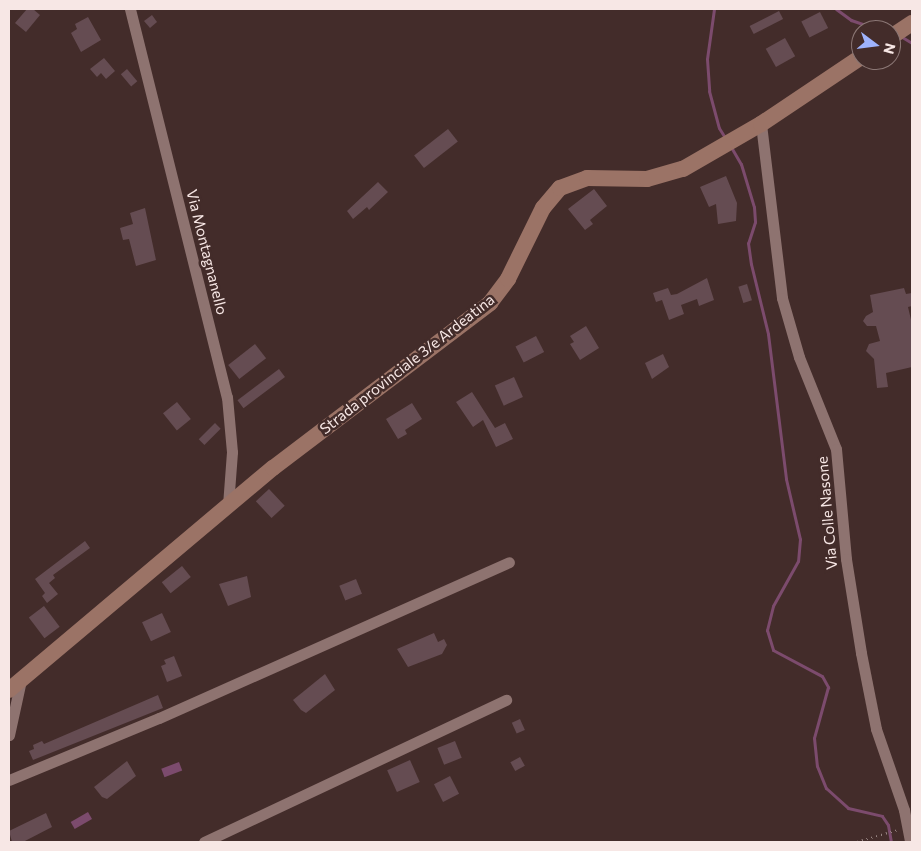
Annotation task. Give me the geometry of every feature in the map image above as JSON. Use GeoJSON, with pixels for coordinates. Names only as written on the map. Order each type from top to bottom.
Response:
{"type":"FeatureCollection","features":[{"type":"Feature","properties":{"kind":"main road","name":"Strada provinciale 3/e Ardeatina"},"geometry":{"type":"LineString","coordinates":[[15,685],[228,505],[319,432],[490,303],[508,279],[544,208],[560,188],[586,178],[641,180],[661,177],[727,144],[761,124],[851,64]]}},
{"type":"Feature","properties":{"kind":"street","name":"Via Montagnanello"},"geometry":{"type":"LineString","coordinates":[[130,9],[227,397],[232,447],[228,505]]}},
{"type":"Feature","properties":{"kind":"street","name":"Via Colle Nasone"},"geometry":{"type":"LineString","coordinates":[[761,124],[782,298],[799,357],[836,449],[846,559],[862,660],[878,739],[904,810],[910,842]]}},
{"type":"Feature","properties":{"kind":"street"},"geometry":{"type":"LineString","coordinates":[[9,780],[159,718],[509,562]]}},
{"type":"Feature","properties":{"kind":"street"},"geometry":{"type":"LineString","coordinates":[[9,734],[15,685]]}},
{"type":"Feature","properties":{"kind":"street"},"geometry":{"type":"LineString","coordinates":[[204,842],[506,700]]}},
{"type":"Feature","properties":{"kind":"path"},"geometry":{"type":"LineString","coordinates":[[857,842],[897,830]]}},
{"type":"Feature","properties":{"kind":"shaded area"},"geometry":{"type":"Polygon","coordinates":[[[179,762],[182,770],[164,777],[161,769],[179,762]]]}},
{"type":"Feature","properties":{"kind":"shaded area"},"geometry":{"type":"Polygon","coordinates":[[[88,812],[92,819],[75,829],[71,822],[88,812]]]}},
{"type":"Feature","properties":{"kind":"building"},"geometry":{"type":"Polygon","coordinates":[[[27,9],[33,9],[40,15],[26,32],[15,23],[27,9]]]}},
{"type":"Feature","properties":{"kind":"building"},"geometry":{"type":"Polygon","coordinates":[[[779,11],[783,19],[754,34],[750,26],[779,11]]]}},
{"type":"Feature","properties":{"kind":"building"},"geometry":{"type":"Polygon","coordinates":[[[820,12],[828,28],[809,38],[801,22],[820,12]]]}},
{"type":"Feature","properties":{"kind":"building"},"geometry":{"type":"Polygon","coordinates":[[[152,15],[157,22],[150,28],[144,21],[152,15]]]}},
{"type":"Feature","properties":{"kind":"building"},"geometry":{"type":"Polygon","coordinates":[[[88,17],[101,40],[81,52],[71,33],[77,29],[75,24],[88,17]]]}},
{"type":"Feature","properties":{"kind":"building"},"geometry":{"type":"Polygon","coordinates":[[[785,38],[795,56],[776,67],[766,49],[785,38]]]}},
{"type":"Feature","properties":{"kind":"building"},"geometry":{"type":"Polygon","coordinates":[[[104,58],[115,71],[106,79],[101,73],[97,77],[90,69],[104,58]]]}},
{"type":"Feature","properties":{"kind":"building"},"geometry":{"type":"Polygon","coordinates":[[[127,69],[137,81],[131,86],[121,74],[127,69]]]}},
{"type":"Feature","properties":{"kind":"building"},"geometry":{"type":"Polygon","coordinates":[[[448,129],[458,142],[424,168],[414,155],[448,129]]]}},
{"type":"Feature","properties":{"kind":"building"},"geometry":{"type":"Polygon","coordinates":[[[726,176],[737,203],[736,221],[718,224],[716,204],[709,207],[700,187],[726,176]]]}},
{"type":"Feature","properties":{"kind":"building"},"geometry":{"type":"Polygon","coordinates":[[[378,182],[388,192],[369,210],[367,207],[353,219],[347,211],[378,182]]]}},
{"type":"Feature","properties":{"kind":"building"},"geometry":{"type":"Polygon","coordinates":[[[594,189],[607,206],[590,220],[593,224],[585,230],[568,209],[594,189]]]}},
{"type":"Feature","properties":{"kind":"building"},"geometry":{"type":"Polygon","coordinates":[[[145,208],[156,260],[136,266],[129,239],[123,240],[120,228],[133,224],[130,213],[145,208]]]}},
{"type":"Feature","properties":{"kind":"building"},"geometry":{"type":"Polygon","coordinates":[[[707,278],[714,300],[699,306],[697,299],[681,305],[684,314],[669,320],[662,300],[656,302],[653,293],[668,288],[671,295],[677,294],[707,278]]]}},
{"type":"Feature","properties":{"kind":"building"},"geometry":{"type":"Polygon","coordinates":[[[747,284],[752,300],[743,303],[738,287],[747,284]]]}},
{"type":"Feature","properties":{"kind":"building"},"geometry":{"type":"Polygon","coordinates":[[[904,288],[906,294],[912,293],[912,306],[908,307],[912,324],[912,367],[886,373],[888,387],[877,388],[874,359],[866,351],[869,344],[880,341],[876,326],[867,326],[863,321],[866,316],[873,312],[870,295],[904,288]]]}},
{"type":"Feature","properties":{"kind":"building"},"geometry":{"type":"Polygon","coordinates":[[[586,326],[599,348],[580,360],[570,344],[574,342],[570,336],[586,326]]]}},
{"type":"Feature","properties":{"kind":"building"},"geometry":{"type":"Polygon","coordinates":[[[536,336],[544,352],[524,362],[516,346],[536,336]]]}},
{"type":"Feature","properties":{"kind":"building"},"geometry":{"type":"Polygon","coordinates":[[[255,344],[266,358],[239,379],[228,365],[255,344]]]}},
{"type":"Feature","properties":{"kind":"building"},"geometry":{"type":"Polygon","coordinates":[[[663,354],[669,367],[652,379],[645,363],[663,354]]]}},
{"type":"Feature","properties":{"kind":"building"},"geometry":{"type":"Polygon","coordinates":[[[279,369],[285,377],[243,408],[237,400],[279,369]]]}},
{"type":"Feature","properties":{"kind":"building"},"geometry":{"type":"Polygon","coordinates":[[[514,377],[523,397],[504,406],[495,386],[514,377]]]}},
{"type":"Feature","properties":{"kind":"building"},"geometry":{"type":"Polygon","coordinates":[[[472,392],[495,428],[505,423],[513,439],[496,447],[483,420],[473,427],[456,402],[472,392]]]}},
{"type":"Feature","properties":{"kind":"building"},"geometry":{"type":"Polygon","coordinates":[[[177,402],[191,419],[177,430],[163,413],[177,402]]]}},
{"type":"Feature","properties":{"kind":"building"},"geometry":{"type":"Polygon","coordinates":[[[412,403],[422,419],[405,430],[407,434],[398,439],[386,419],[412,403]]]}},
{"type":"Feature","properties":{"kind":"building"},"geometry":{"type":"Polygon","coordinates":[[[215,423],[221,429],[204,445],[199,439],[215,423]]]}},
{"type":"Feature","properties":{"kind":"building"},"geometry":{"type":"Polygon","coordinates":[[[269,489],[285,506],[272,518],[256,501],[269,489]]]}},
{"type":"Feature","properties":{"kind":"building"},"geometry":{"type":"Polygon","coordinates":[[[85,541],[90,548],[53,575],[55,578],[49,583],[58,594],[47,603],[42,596],[45,593],[35,579],[85,541]]]}},
{"type":"Feature","properties":{"kind":"building"},"geometry":{"type":"Polygon","coordinates":[[[182,566],[191,577],[171,593],[162,582],[182,566]]]}},
{"type":"Feature","properties":{"kind":"building"},"geometry":{"type":"Polygon","coordinates":[[[247,576],[251,597],[228,606],[219,584],[247,576]]]}},
{"type":"Feature","properties":{"kind":"building"},"geometry":{"type":"Polygon","coordinates":[[[356,579],[362,594],[345,601],[339,586],[356,579]]]}},
{"type":"Feature","properties":{"kind":"building"},"geometry":{"type":"Polygon","coordinates":[[[44,606],[60,627],[44,638],[29,617],[44,606]]]}},
{"type":"Feature","properties":{"kind":"building"},"geometry":{"type":"Polygon","coordinates":[[[162,613],[171,632],[151,641],[142,622],[162,613]]]}},
{"type":"Feature","properties":{"kind":"building"},"geometry":{"type":"Polygon","coordinates":[[[434,633],[438,642],[444,639],[447,645],[442,654],[408,667],[397,649],[434,633]]]}},
{"type":"Feature","properties":{"kind":"building"},"geometry":{"type":"Polygon","coordinates":[[[174,656],[182,676],[167,682],[161,666],[166,664],[164,660],[174,656]]]}},
{"type":"Feature","properties":{"kind":"building"},"geometry":{"type":"Polygon","coordinates":[[[325,674],[335,690],[306,713],[293,700],[325,674]]]}},
{"type":"Feature","properties":{"kind":"building"},"geometry":{"type":"Polygon","coordinates":[[[158,695],[163,708],[33,760],[29,751],[34,749],[33,745],[42,741],[44,744],[158,695]]]}},
{"type":"Feature","properties":{"kind":"building"},"geometry":{"type":"Polygon","coordinates":[[[520,719],[525,730],[517,734],[512,723],[520,719]]]}},
{"type":"Feature","properties":{"kind":"building"},"geometry":{"type":"Polygon","coordinates":[[[455,741],[462,758],[444,765],[437,748],[455,741]]]}},
{"type":"Feature","properties":{"kind":"building"},"geometry":{"type":"Polygon","coordinates":[[[520,757],[525,766],[515,771],[510,762],[520,757]]]}},
{"type":"Feature","properties":{"kind":"building"},"geometry":{"type":"Polygon","coordinates":[[[410,760],[420,782],[397,792],[387,770],[410,760]]]}},
{"type":"Feature","properties":{"kind":"building"},"geometry":{"type":"Polygon","coordinates":[[[127,761],[136,776],[107,799],[102,797],[94,787],[127,761]]]}},
{"type":"Feature","properties":{"kind":"building"},"geometry":{"type":"Polygon","coordinates":[[[450,776],[459,794],[443,802],[434,784],[450,776]]]}},
{"type":"Feature","properties":{"kind":"building"},"geometry":{"type":"Polygon","coordinates":[[[46,813],[52,827],[23,842],[12,842],[9,831],[46,813]]]}},
{"type":"Feature","properties":{"kind":"waterway"},"geometry":{"type":"LineString","coordinates":[[714,9],[707,59],[709,91],[719,128],[726,139]]}},
{"type":"Feature","properties":{"kind":"waterway"},"geometry":{"type":"LineString","coordinates":[[836,9],[851,20]]}},
{"type":"Feature","properties":{"kind":"waterway"},"geometry":{"type":"LineString","coordinates":[[902,37],[912,43]]}},
{"type":"Feature","properties":{"kind":"waterway"},"geometry":{"type":"LineString","coordinates":[[731,147],[741,164],[754,207],[755,222],[748,243],[751,264],[768,334],[786,479],[800,539],[798,561],[773,606],[767,630],[773,650],[822,676],[828,687],[814,738],[817,766],[826,788],[848,808],[882,816],[888,825],[891,842]]}}]}
